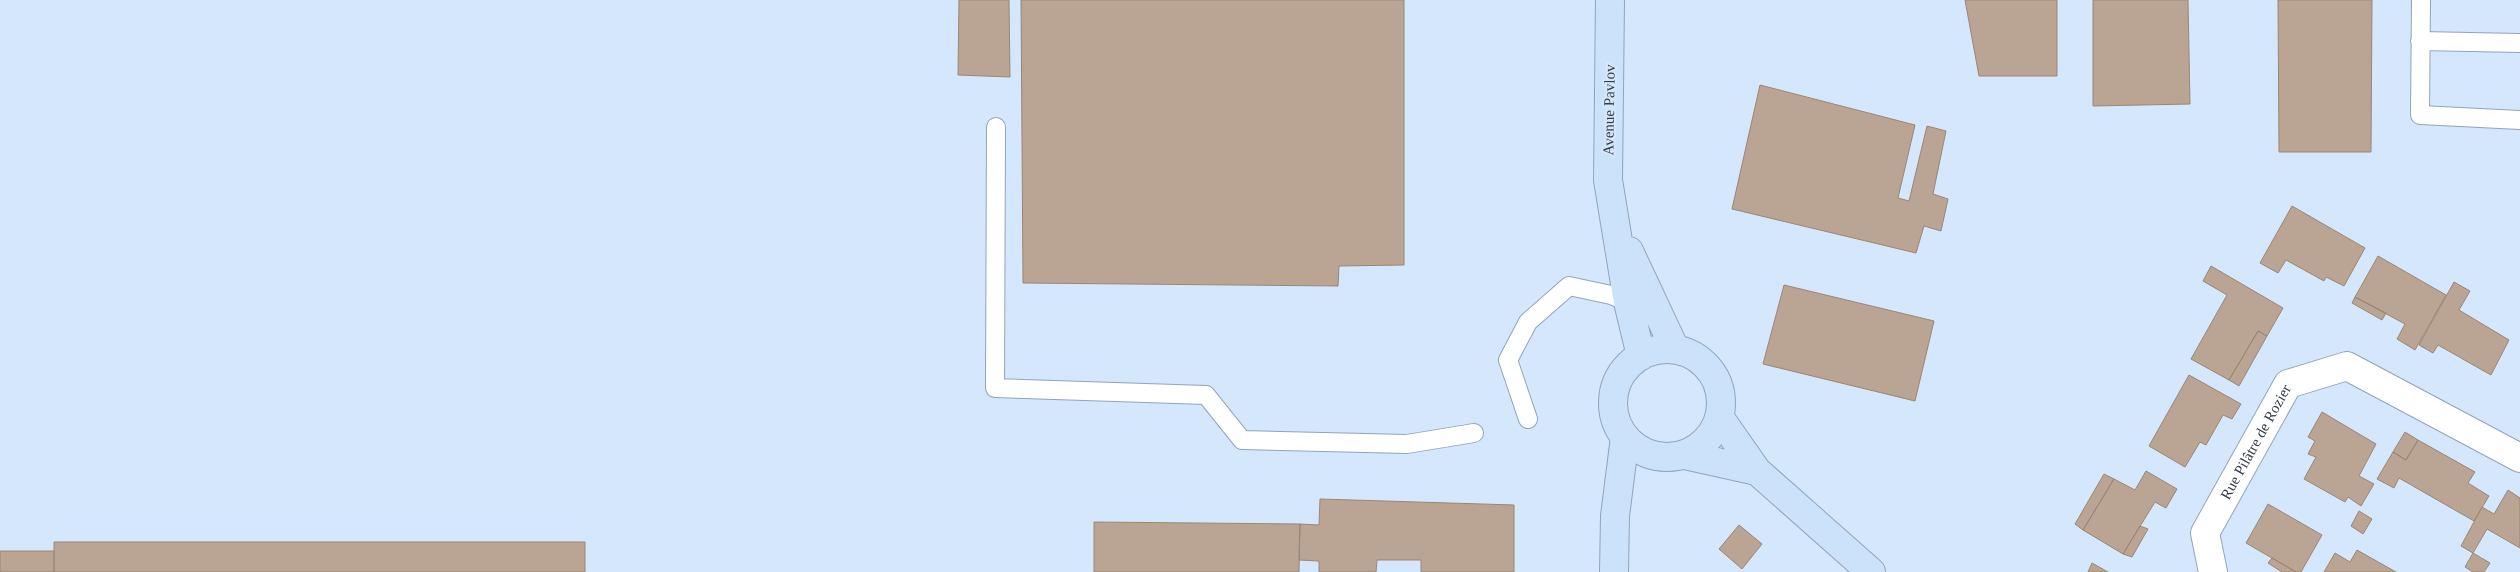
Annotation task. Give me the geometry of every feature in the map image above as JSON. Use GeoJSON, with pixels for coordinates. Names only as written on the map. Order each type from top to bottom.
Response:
{"type":"FeatureCollection","features":[{"type":"Feature","properties":{"kind":"street","name":"Avenue Pavlov"},"geometry":{"type":"LineString","coordinates":[[1610,0],[1608,180],[1628,302],[1641,356]]}},
{"type":"Feature","properties":{"kind":"street","name":"Avenue Pavlov"},"geometry":{"type":"LineString","coordinates":[[1614,220],[1675,350]]}},
{"type":"Feature","properties":{"kind":"street"},"geometry":{"type":"LineString","coordinates":[[1658,350],[1675,350],[1692,355],[1707,366],[1717,382],[1722,399],[1720,418],[1712,434],[1701,446],[1685,454],[1669,457],[1651,455],[1637,448],[1625,437],[1617,425],[1613,410],[1613,396],[1618,380],[1628,366],[1641,356],[1658,350]]}},
{"type":"Feature","properties":{"kind":"street","name":"Rue Pilâtre de Rozier"},"geometry":{"type":"LineString","coordinates":[[2213,572],[2205,534],[2288,384],[2347,366],[2520,458]]}},
{"type":"Feature","properties":{"kind":"street"},"geometry":{"type":"LineString","coordinates":[[1720,418],[1757,472],[1870,572]]}},
{"type":"Feature","properties":{"kind":"street"},"geometry":{"type":"LineString","coordinates":[[1614,572],[1615,516],[1625,437]]}},
{"type":"Feature","properties":{"kind":"street"},"geometry":{"type":"LineString","coordinates":[[1685,454],[1757,472]]}},
{"type":"Feature","properties":{"kind":"street"},"geometry":{"type":"LineString","coordinates":[[1615,516],[1651,455]]}},
{"type":"Feature","properties":{"kind":"lane"},"geometry":{"type":"LineString","coordinates":[[2421,0],[2420,115],[2520,120]]}},
{"type":"Feature","properties":{"kind":"lane"},"geometry":{"type":"LineString","coordinates":[[2420,41],[2520,43]]}},
{"type":"Feature","properties":{"kind":"lane"},"geometry":{"type":"LineString","coordinates":[[996,127],[995,388],[1206,395],[1242,440],[1407,444],[1474,433]]}},
{"type":"Feature","properties":{"kind":"lane"},"geometry":{"type":"LineString","coordinates":[[1528,419],[1508,360],[1528,322],[1569,286],[1611,295],[1628,302]]}},
{"type":"Feature","properties":{"kind":"building"},"geometry":{"type":"Polygon","coordinates":[[[959,0],[1009,0],[1010,77],[958,75],[959,0]]]}},
{"type":"Feature","properties":{"kind":"building"},"geometry":{"type":"Polygon","coordinates":[[[1021,0],[1404,0],[1404,265],[1339,266],[1338,286],[1023,283],[1021,0]]]}},
{"type":"Feature","properties":{"kind":"building"},"geometry":{"type":"Polygon","coordinates":[[[1965,0],[2057,0],[2057,76],[1979,76],[1965,0]]]}},
{"type":"Feature","properties":{"kind":"building"},"geometry":{"type":"Polygon","coordinates":[[[2093,0],[2188,0],[2190,104],[2093,106],[2093,0]]]}},
{"type":"Feature","properties":{"kind":"building"},"geometry":{"type":"Polygon","coordinates":[[[2278,0],[2372,0],[2371,152],[2279,152],[2278,0]]]}},
{"type":"Feature","properties":{"kind":"building"},"geometry":{"type":"Polygon","coordinates":[[[1760,85],[1915,125],[1898,198],[1909,201],[1927,126],[1946,131],[1933,194],[1948,199],[1941,231],[1924,226],[1916,253],[1732,209],[1760,85]]]}},
{"type":"Feature","properties":{"kind":"building"},"geometry":{"type":"Polygon","coordinates":[[[2292,206],[2365,248],[2344,286],[2326,277],[2324,281],[2286,260],[2278,273],[2260,263],[2292,206]]]}},
{"type":"Feature","properties":{"kind":"building"},"geometry":{"type":"Polygon","coordinates":[[[2378,256],[2446,295],[2415,350],[2397,339],[2405,324],[2355,297],[2378,256]]]}},
{"type":"Feature","properties":{"kind":"building"},"geometry":{"type":"Polygon","coordinates":[[[2211,266],[2283,308],[2267,336],[2258,331],[2229,380],[2191,359],[2227,295],[2203,281],[2211,266]]]}},
{"type":"Feature","properties":{"kind":"building"},"geometry":{"type":"Polygon","coordinates":[[[2454,282],[2470,291],[2459,310],[2509,340],[2491,375],[2438,345],[2433,353],[2419,345],[2454,282]]]}},
{"type":"Feature","properties":{"kind":"building"},"geometry":{"type":"Polygon","coordinates":[[[1784,285],[1934,321],[1915,401],[1763,364],[1784,285]]]}},
{"type":"Feature","properties":{"kind":"building"},"geometry":{"type":"Polygon","coordinates":[[[2355,297],[2386,313],[2382,320],[2352,303],[2355,297]]]}},
{"type":"Feature","properties":{"kind":"building"},"geometry":{"type":"Polygon","coordinates":[[[2258,331],[2267,336],[2239,386],[2229,380],[2258,331]]]}},
{"type":"Feature","properties":{"kind":"building"},"geometry":{"type":"Polygon","coordinates":[[[2189,375],[2241,404],[2232,419],[2223,415],[2206,445],[2200,442],[2185,467],[2149,446],[2189,375]]]}},
{"type":"Feature","properties":{"kind":"building"},"geometry":{"type":"Polygon","coordinates":[[[2322,412],[2376,444],[2359,476],[2374,484],[2361,506],[2348,497],[2345,502],[2304,479],[2316,457],[2308,454],[2315,441],[2308,437],[2322,412]]]}},
{"type":"Feature","properties":{"kind":"building"},"geometry":{"type":"Polygon","coordinates":[[[2405,432],[2418,440],[2406,460],[2393,452],[2405,432]]]}},
{"type":"Feature","properties":{"kind":"building"},"geometry":{"type":"Polygon","coordinates":[[[2418,440],[2475,472],[2468,483],[2489,496],[2474,521],[2399,478],[2394,488],[2377,479],[2393,452],[2406,460],[2418,440]]]}},
{"type":"Feature","properties":{"kind":"building"},"geometry":{"type":"Polygon","coordinates":[[[2146,471],[2177,489],[2166,508],[2155,502],[2123,554],[2083,530],[2114,479],[2135,490],[2146,471]]]}},
{"type":"Feature","properties":{"kind":"building"},"geometry":{"type":"Polygon","coordinates":[[[2104,474],[2114,479],[2083,530],[2075,524],[2104,474]]]}},
{"type":"Feature","properties":{"kind":"building"},"geometry":{"type":"Polygon","coordinates":[[[2508,490],[2520,498],[2520,548],[2487,529],[2473,553],[2461,546],[2482,507],[2494,514],[2508,490]]]}},
{"type":"Feature","properties":{"kind":"building"},"geometry":{"type":"Polygon","coordinates":[[[1320,499],[1514,505],[1514,572],[1421,572],[1421,560],[1377,560],[1376,572],[1319,572],[1319,561],[1299,560],[1300,524],[1319,525],[1320,499]]]}},
{"type":"Feature","properties":{"kind":"building"},"geometry":{"type":"Polygon","coordinates":[[[2268,504],[2322,535],[2301,572],[2296,572],[2246,543],[2268,504]]]}},
{"type":"Feature","properties":{"kind":"building"},"geometry":{"type":"Polygon","coordinates":[[[2359,511],[2372,519],[2363,534],[2351,526],[2359,511]]]}},
{"type":"Feature","properties":{"kind":"building"},"geometry":{"type":"Polygon","coordinates":[[[1094,522],[1300,524],[1299,572],[1094,572],[1094,522]]]}},
{"type":"Feature","properties":{"kind":"building"},"geometry":{"type":"Polygon","coordinates":[[[1739,525],[1762,544],[1742,569],[1719,549],[1739,525]]]}},
{"type":"Feature","properties":{"kind":"building"},"geometry":{"type":"Polygon","coordinates":[[[2140,526],[2148,529],[2132,557],[2123,554],[2140,526]]]}},
{"type":"Feature","properties":{"kind":"building"},"geometry":{"type":"Polygon","coordinates":[[[54,542],[585,542],[585,572],[54,572],[54,542]]]}},
{"type":"Feature","properties":{"kind":"building"},"geometry":{"type":"Polygon","coordinates":[[[2357,550],[2396,572],[2324,572],[2335,553],[2350,562],[2357,550]]]}},
{"type":"Feature","properties":{"kind":"building"},"geometry":{"type":"Polygon","coordinates":[[[0,551],[54,551],[54,572],[0,572],[0,551]]]}},
{"type":"Feature","properties":{"kind":"building"},"geometry":{"type":"Polygon","coordinates":[[[2473,553],[2490,563],[2484,572],[2473,572],[2465,567],[2473,553]]]}},
{"type":"Feature","properties":{"kind":"building"},"geometry":{"type":"Polygon","coordinates":[[[2272,558],[2296,572],[2282,572],[2268,563],[2272,558]]]}},
{"type":"Feature","properties":{"kind":"building"},"geometry":{"type":"Polygon","coordinates":[[[2092,563],[2108,572],[2088,572],[2092,563]]]}}]}
